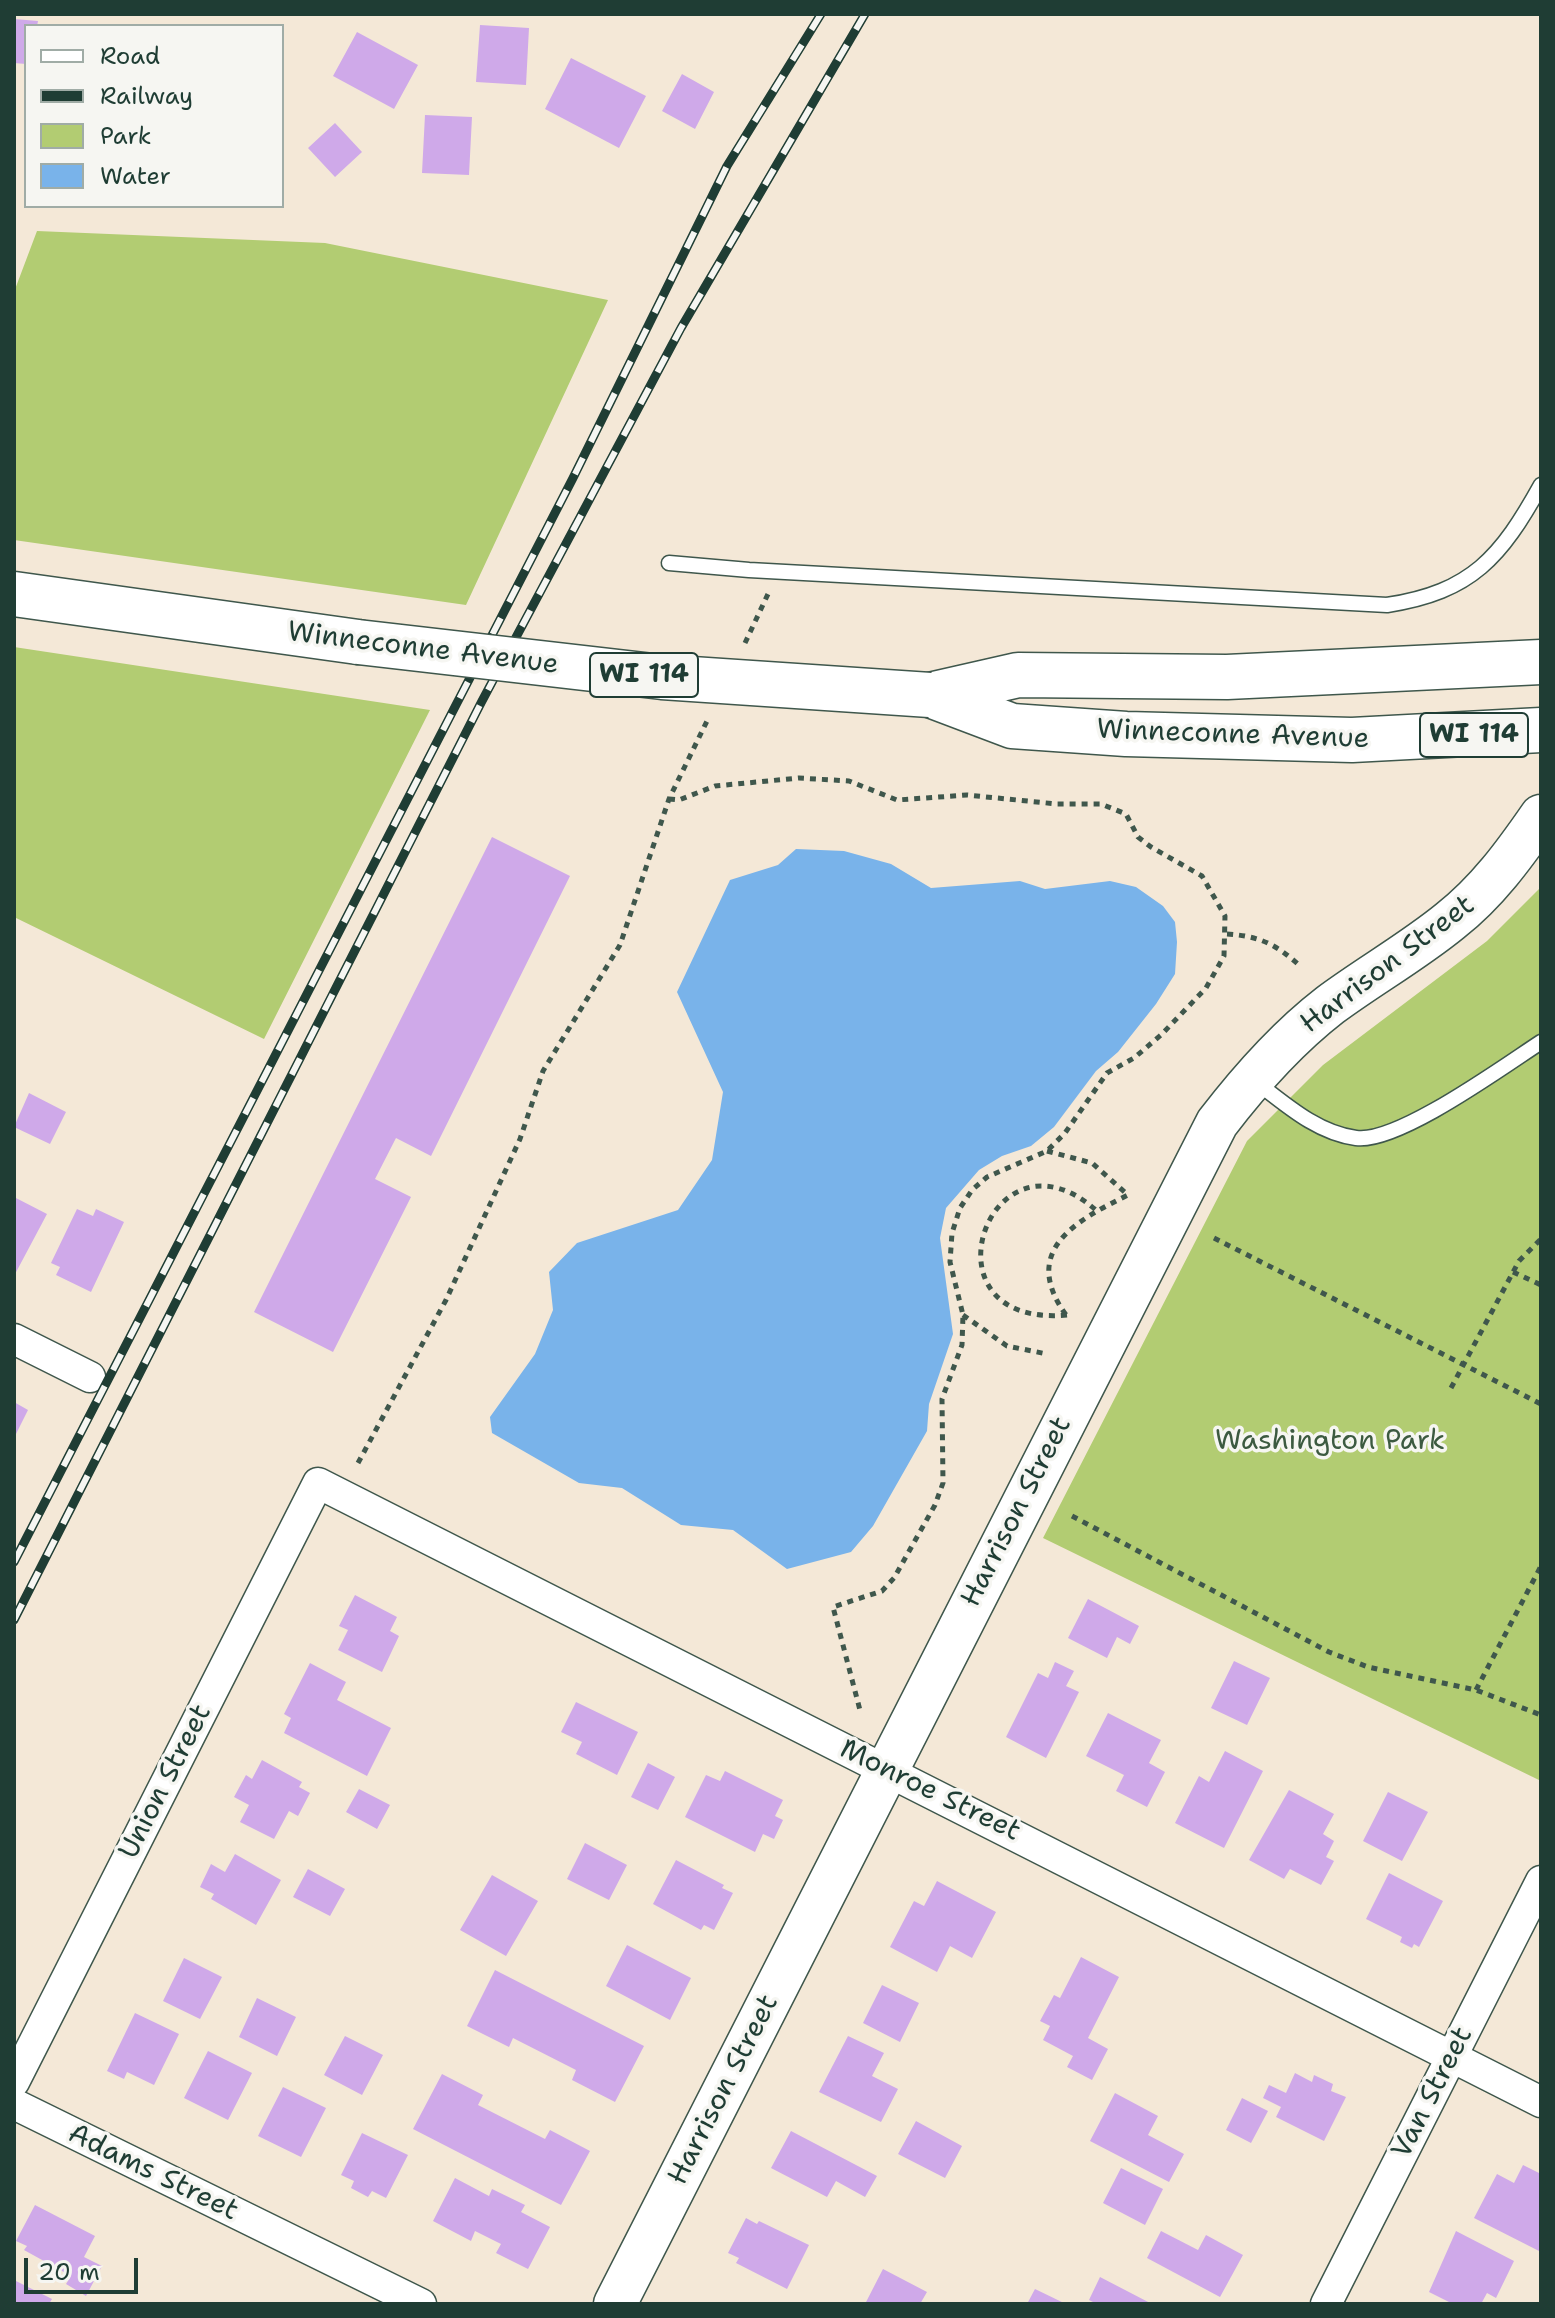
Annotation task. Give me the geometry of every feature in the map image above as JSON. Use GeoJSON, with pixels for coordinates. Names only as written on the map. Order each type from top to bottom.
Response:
{"type":"FeatureCollection","features":[{"type":"Feature","properties":{"kind":"main road","name":"Winneconne Avenue"},"geometry":{"type":"LineString","coordinates":[[14,594],[358,642],[662,677],[930,695],[1018,675],[1227,677],[1541,662]]}},
{"type":"Feature","properties":{"kind":"main road","name":"Winneconne Avenue"},"geometry":{"type":"LineString","coordinates":[[930,695],[1012,726],[1126,734],[1407,739],[1541,730]]}},
{"type":"Feature","properties":{"kind":"street","name":"Harrison Street"},"geometry":{"type":"LineString","coordinates":[[615,2304],[1217,1123],[1251,1078],[1329,1006],[1450,922],[1481,893],[1509,862],[1541,816]]}},
{"type":"Feature","properties":{"kind":"street"},"geometry":{"type":"LineString","coordinates":[[14,1339],[90,1377]]}},
{"type":"Feature","properties":{"kind":"street","name":"Monroe Street"},"geometry":{"type":"LineString","coordinates":[[318,1483],[1541,2102]]}},
{"type":"Feature","properties":{"kind":"street","name":"Union Street"},"geometry":{"type":"LineString","coordinates":[[14,2082],[318,1483]]}},
{"type":"Feature","properties":{"kind":"street","name":"Van Street"},"geometry":{"type":"LineString","coordinates":[[1326,2304],[1541,1881]]}},
{"type":"Feature","properties":{"kind":"street","name":"Adams Street"},"geometry":{"type":"LineString","coordinates":[[14,2104],[421,2304]]}},
{"type":"Feature","properties":{"kind":"lane"},"geometry":{"type":"LineString","coordinates":[[669,563],[1387,605],[1414,601],[1478,571],[1500,552],[1541,485]]}},
{"type":"Feature","properties":{"kind":"lane"},"geometry":{"type":"LineString","coordinates":[[1251,1078],[1300,1117],[1355,1138],[1374,1138],[1441,1106],[1541,1042]]}},
{"type":"Feature","properties":{"kind":"path"},"geometry":{"type":"LineString","coordinates":[[367,1468],[355,1461],[446,1300],[520,1139],[543,1071],[620,945],[669,799],[679,800],[715,786],[799,778],[849,781],[897,800],[967,795],[1117,807],[1126,814],[1138,837],[1202,876],[1218,898],[1227,934],[1224,956],[1206,988],[1161,1035],[1134,1058],[1107,1073],[1065,1133],[1047,1151],[987,1177],[972,1190],[960,1208],[952,1233],[950,1262],[963,1315],[962,1345],[942,1399],[943,1483],[935,1505],[894,1578],[882,1591],[833,1607],[861,1714]]}},
{"type":"Feature","properties":{"kind":"path"},"geometry":{"type":"LineString","coordinates":[[1227,934],[1252,935],[1270,942],[1300,966]]}},
{"type":"Feature","properties":{"kind":"path"},"geometry":{"type":"LineString","coordinates":[[1047,1151],[1092,1163],[1128,1195],[1098,1212],[1073,1225],[1060,1238],[1052,1253],[1049,1285],[1067,1315],[1049,1317],[1020,1310],[1000,1298],[989,1286],[980,1263],[982,1231],[989,1216],[1007,1200],[1038,1187],[1060,1188],[1098,1212]]}},
{"type":"Feature","properties":{"kind":"path"},"geometry":{"type":"LineString","coordinates":[[1214,1238],[1541,1404]]}},
{"type":"Feature","properties":{"kind":"path"},"geometry":{"type":"LineString","coordinates":[[1451,1388],[1513,1272],[1541,1239]]}},
{"type":"Feature","properties":{"kind":"path"},"geometry":{"type":"LineString","coordinates":[[1513,1272],[1541,1285]]}},
{"type":"Feature","properties":{"kind":"path"},"geometry":{"type":"LineString","coordinates":[[963,1315],[1007,1346],[1047,1354]]}},
{"type":"Feature","properties":{"kind":"path"},"geometry":{"type":"LineString","coordinates":[[1072,1516],[1329,1652],[1368,1667],[1476,1690],[1541,1715]]}},
{"type":"Feature","properties":{"kind":"path"},"geometry":{"type":"LineString","coordinates":[[1476,1690],[1541,1566]]}},
{"type":"Feature","properties":{"kind":"green space"},"geometry":{"type":"Polygon","coordinates":[[[37,231],[325,243],[608,300],[466,605],[14,540],[14,292],[37,231]]]}},
{"type":"Feature","properties":{"kind":"green space"},"geometry":{"type":"Polygon","coordinates":[[[14,647],[430,710],[264,1039],[14,917],[14,647]]]}},
{"type":"Feature","properties":{"kind":"green space","name":"Washington Park"},"geometry":{"type":"Polygon","coordinates":[[[1541,887],[1541,1781],[1043,1538],[1247,1141],[1323,1065],[1487,941],[1541,887]]]}},
{"type":"Feature","properties":{"kind":"water"},"geometry":{"type":"Polygon","coordinates":[[[796,849],[844,851],[891,864],[931,888],[1020,881],[1045,889],[1110,881],[1136,887],[1163,906],[1175,922],[1177,942],[1175,974],[1156,1004],[1118,1052],[1096,1071],[1054,1127],[1031,1146],[1002,1156],[979,1170],[946,1208],[940,1238],[953,1334],[929,1404],[927,1431],[873,1526],[851,1552],[787,1569],[733,1530],[681,1525],[622,1488],[579,1483],[492,1433],[490,1417],[535,1354],[553,1310],[549,1272],[577,1243],[678,1210],[712,1160],[723,1092],[677,992],[730,880],[778,865],[796,849]]]}},
{"type":"Feature","properties":{"kind":"building"},"geometry":{"type":"Polygon","coordinates":[[[14,19],[38,21],[37,24],[24,24],[24,64],[14,63],[14,19]]]}},
{"type":"Feature","properties":{"kind":"building"},"geometry":{"type":"Polygon","coordinates":[[[480,25],[529,28],[526,85],[476,82],[480,25]]]}},
{"type":"Feature","properties":{"kind":"building"},"geometry":{"type":"Polygon","coordinates":[[[357,32],[418,65],[394,109],[333,76],[357,32]]]}},
{"type":"Feature","properties":{"kind":"building"},"geometry":{"type":"Polygon","coordinates":[[[571,58],[646,96],[619,148],[545,109],[571,58]]]}},
{"type":"Feature","properties":{"kind":"building"},"geometry":{"type":"Polygon","coordinates":[[[682,74],[714,92],[695,129],[662,111],[682,74]]]}},
{"type":"Feature","properties":{"kind":"building"},"geometry":{"type":"Polygon","coordinates":[[[425,115],[472,117],[469,175],[422,173],[425,115]]]}},
{"type":"Feature","properties":{"kind":"building"},"geometry":{"type":"Polygon","coordinates":[[[335,123],[362,152],[335,177],[308,148],[335,123]]]}},
{"type":"Feature","properties":{"kind":"building"},"geometry":{"type":"Polygon","coordinates":[[[492,837],[570,876],[431,1156],[396,1138],[375,1179],[411,1197],[333,1352],[254,1312],[492,837]]]}},
{"type":"Feature","properties":{"kind":"building"},"geometry":{"type":"Polygon","coordinates":[[[29,1093],[66,1112],[50,1144],[14,1127],[29,1093]]]}},
{"type":"Feature","properties":{"kind":"building"},"geometry":{"type":"Polygon","coordinates":[[[14,1197],[47,1214],[14,1276],[14,1197]]]}},
{"type":"Feature","properties":{"kind":"building"},"geometry":{"type":"Polygon","coordinates":[[[77,1209],[93,1216],[96,1209],[124,1222],[91,1292],[56,1275],[60,1267],[51,1263],[77,1209]]]}},
{"type":"Feature","properties":{"kind":"building"},"geometry":{"type":"Polygon","coordinates":[[[14,1402],[28,1410],[14,1438],[14,1402]]]}},
{"type":"Feature","properties":{"kind":"building"},"geometry":{"type":"Polygon","coordinates":[[[355,1595],[397,1617],[390,1631],[399,1636],[382,1672],[338,1650],[348,1630],[339,1626],[355,1595]]]}},
{"type":"Feature","properties":{"kind":"building"},"geometry":{"type":"Polygon","coordinates":[[[1088,1599],[1139,1626],[1130,1644],[1117,1637],[1107,1658],[1068,1638],[1088,1599]]]}},
{"type":"Feature","properties":{"kind":"building"},"geometry":{"type":"Polygon","coordinates":[[[1234,1661],[1270,1678],[1247,1725],[1211,1708],[1234,1661]]]}},
{"type":"Feature","properties":{"kind":"building"},"geometry":{"type":"Polygon","coordinates":[[[1055,1662],[1074,1671],[1066,1686],[1079,1692],[1046,1758],[1006,1737],[1038,1673],[1048,1678],[1055,1662]]]}},
{"type":"Feature","properties":{"kind":"building"},"geometry":{"type":"Polygon","coordinates":[[[310,1663],[346,1682],[337,1700],[391,1728],[367,1776],[284,1733],[291,1718],[284,1714],[310,1663]]]}},
{"type":"Feature","properties":{"kind":"building"},"geometry":{"type":"Polygon","coordinates":[[[576,1702],[638,1732],[617,1775],[576,1754],[582,1742],[561,1732],[576,1702]]]}},
{"type":"Feature","properties":{"kind":"building"},"geometry":{"type":"Polygon","coordinates":[[[1108,1713],[1161,1740],[1149,1763],[1165,1772],[1147,1807],[1116,1791],[1124,1775],[1086,1756],[1108,1713]]]}},
{"type":"Feature","properties":{"kind":"building"},"geometry":{"type":"Polygon","coordinates":[[[1225,1751],[1263,1771],[1224,1848],[1175,1823],[1199,1776],[1209,1782],[1225,1751]]]}},
{"type":"Feature","properties":{"kind":"building"},"geometry":{"type":"Polygon","coordinates":[[[262,1760],[302,1782],[299,1787],[310,1793],[298,1816],[289,1811],[274,1839],[240,1822],[249,1805],[234,1797],[246,1775],[252,1779],[262,1760]]]}},
{"type":"Feature","properties":{"kind":"building"},"geometry":{"type":"Polygon","coordinates":[[[648,1763],[675,1777],[658,1810],[631,1797],[648,1763]]]}},
{"type":"Feature","properties":{"kind":"building"},"geometry":{"type":"Polygon","coordinates":[[[725,1771],[783,1800],[775,1816],[783,1820],[774,1839],[763,1834],[755,1852],[685,1817],[706,1775],[720,1781],[725,1771]]]}},
{"type":"Feature","properties":{"kind":"building"},"geometry":{"type":"Polygon","coordinates":[[[359,1789],[390,1805],[377,1829],[346,1812],[359,1789]]]}},
{"type":"Feature","properties":{"kind":"building"},"geometry":{"type":"Polygon","coordinates":[[[1289,1790],[1334,1814],[1323,1834],[1334,1841],[1326,1857],[1334,1861],[1321,1885],[1290,1869],[1284,1879],[1249,1860],[1289,1790]]]}},
{"type":"Feature","properties":{"kind":"building"},"geometry":{"type":"Polygon","coordinates":[[[1388,1792],[1428,1812],[1402,1861],[1363,1841],[1388,1792]]]}},
{"type":"Feature","properties":{"kind":"building"},"geometry":{"type":"Polygon","coordinates":[[[585,1843],[627,1865],[609,1900],[567,1879],[585,1843]]]}},
{"type":"Feature","properties":{"kind":"building"},"geometry":{"type":"Polygon","coordinates":[[[235,1854],[281,1880],[256,1925],[211,1899],[214,1894],[200,1887],[211,1864],[225,1872],[235,1854]]]}},
{"type":"Feature","properties":{"kind":"building"},"geometry":{"type":"Polygon","coordinates":[[[676,1860],[724,1885],[722,1888],[733,1893],[714,1930],[704,1925],[701,1930],[653,1904],[676,1860]]]}},
{"type":"Feature","properties":{"kind":"building"},"geometry":{"type":"Polygon","coordinates":[[[308,1869],[345,1889],[330,1916],[293,1897],[308,1869]]]}},
{"type":"Feature","properties":{"kind":"building"},"geometry":{"type":"Polygon","coordinates":[[[1389,1873],[1443,1901],[1419,1947],[1414,1944],[1412,1948],[1400,1942],[1402,1937],[1366,1919],[1389,1873]]]}},
{"type":"Feature","properties":{"kind":"building"},"geometry":{"type":"Polygon","coordinates":[[[492,1875],[538,1901],[506,1956],[460,1930],[492,1875]]]}},
{"type":"Feature","properties":{"kind":"building"},"geometry":{"type":"Polygon","coordinates":[[[937,1881],[996,1912],[972,1958],[950,1946],[937,1972],[890,1947],[914,1901],[924,1906],[937,1881]]]}},
{"type":"Feature","properties":{"kind":"building"},"geometry":{"type":"Polygon","coordinates":[[[627,1945],[691,1978],[670,2020],[606,1986],[627,1945]]]}},
{"type":"Feature","properties":{"kind":"building"},"geometry":{"type":"Polygon","coordinates":[[[1081,1957],[1119,1977],[1088,2038],[1108,2049],[1092,2080],[1067,2067],[1073,2056],[1043,2040],[1050,2026],[1040,2021],[1054,1995],[1060,1998],[1081,1957]]]}},
{"type":"Feature","properties":{"kind":"building"},"geometry":{"type":"Polygon","coordinates":[[[184,1958],[222,1977],[200,2019],[163,2001],[184,1958]]]}},
{"type":"Feature","properties":{"kind":"building"},"geometry":{"type":"Polygon","coordinates":[[[495,1970],[644,2046],[615,2102],[572,2080],[576,2070],[513,2038],[509,2047],[467,2026],[495,1970]]]}},
{"type":"Feature","properties":{"kind":"building"},"geometry":{"type":"Polygon","coordinates":[[[882,1985],[919,2003],[900,2042],[863,2023],[882,1985]]]}},
{"type":"Feature","properties":{"kind":"building"},"geometry":{"type":"Polygon","coordinates":[[[257,1998],[296,2017],[277,2056],[239,2037],[257,1998]]]}},
{"type":"Feature","properties":{"kind":"building"},"geometry":{"type":"Polygon","coordinates":[[[135,2013],[179,2034],[154,2085],[127,2072],[124,2079],[107,2071],[135,2013]]]}},
{"type":"Feature","properties":{"kind":"building"},"geometry":{"type":"Polygon","coordinates":[[[345,2036],[383,2055],[362,2095],[324,2075],[345,2036]]]}},
{"type":"Feature","properties":{"kind":"building"},"geometry":{"type":"Polygon","coordinates":[[[848,2036],[884,2053],[872,2076],[898,2089],[881,2122],[819,2092],[848,2036]]]}},
{"type":"Feature","properties":{"kind":"building"},"geometry":{"type":"Polygon","coordinates":[[[208,2051],[252,2073],[228,2120],[184,2098],[208,2051]]]}},
{"type":"Feature","properties":{"kind":"building"},"geometry":{"type":"Polygon","coordinates":[[[1295,2073],[1312,2082],[1314,2075],[1333,2084],[1331,2091],[1346,2097],[1324,2141],[1276,2117],[1281,2107],[1263,2098],[1269,2085],[1286,2093],[1295,2073]]]}},
{"type":"Feature","properties":{"kind":"building"},"geometry":{"type":"Polygon","coordinates":[[[442,2074],[483,2095],[478,2105],[545,2139],[550,2130],[590,2151],[561,2205],[413,2129],[442,2074]]]}},
{"type":"Feature","properties":{"kind":"building"},"geometry":{"type":"Polygon","coordinates":[[[283,2087],[326,2108],[301,2157],[258,2136],[283,2087]]]}},
{"type":"Feature","properties":{"kind":"building"},"geometry":{"type":"Polygon","coordinates":[[[1115,2093],[1158,2116],[1148,2135],[1184,2154],[1169,2182],[1090,2141],[1115,2093]]]}},
{"type":"Feature","properties":{"kind":"building"},"geometry":{"type":"Polygon","coordinates":[[[1242,2098],[1268,2111],[1251,2143],[1226,2130],[1242,2098]]]}},
{"type":"Feature","properties":{"kind":"building"},"geometry":{"type":"Polygon","coordinates":[[[916,2121],[962,2146],[945,2178],[898,2154],[916,2121]]]}},
{"type":"Feature","properties":{"kind":"building"},"geometry":{"type":"Polygon","coordinates":[[[791,2131],[877,2176],[865,2197],[836,2181],[827,2197],[771,2168],[791,2131]]]}},
{"type":"Feature","properties":{"kind":"building"},"geometry":{"type":"Polygon","coordinates":[[[362,2133],[408,2155],[386,2198],[372,2191],[368,2197],[351,2188],[354,2181],[341,2175],[362,2133]]]}},
{"type":"Feature","properties":{"kind":"building"},"geometry":{"type":"Polygon","coordinates":[[[1523,2165],[1541,2174],[1541,2252],[1474,2218],[1497,2174],[1514,2183],[1523,2165]]]}},
{"type":"Feature","properties":{"kind":"building"},"geometry":{"type":"Polygon","coordinates":[[[1121,2168],[1163,2189],[1145,2225],[1103,2203],[1121,2168]]]}},
{"type":"Feature","properties":{"kind":"building"},"geometry":{"type":"Polygon","coordinates":[[[455,2178],[489,2196],[492,2189],[525,2205],[521,2212],[550,2227],[528,2269],[496,2253],[501,2244],[475,2231],[471,2241],[433,2221],[455,2178]]]}},
{"type":"Feature","properties":{"kind":"building"},"geometry":{"type":"Polygon","coordinates":[[[35,2205],[95,2236],[84,2257],[102,2266],[86,2296],[66,2284],[71,2276],[24,2250],[27,2246],[16,2241],[35,2205]]]}},
{"type":"Feature","properties":{"kind":"building"},"geometry":{"type":"Polygon","coordinates":[[[746,2218],[809,2245],[787,2289],[736,2263],[739,2258],[728,2253],[746,2218]]]}},
{"type":"Feature","properties":{"kind":"building"},"geometry":{"type":"Polygon","coordinates":[[[1161,2231],[1198,2250],[1206,2235],[1243,2255],[1220,2297],[1147,2258],[1161,2231]]]}},
{"type":"Feature","properties":{"kind":"building"},"geometry":{"type":"Polygon","coordinates":[[[1456,2231],[1514,2261],[1496,2298],[1487,2293],[1481,2304],[1453,2304],[1429,2292],[1456,2231]]]}},
{"type":"Feature","properties":{"kind":"building"},"geometry":{"type":"Polygon","coordinates":[[[883,2269],[927,2292],[920,2304],[865,2304],[883,2269]]]}},
{"type":"Feature","properties":{"kind":"building"},"geometry":{"type":"Polygon","coordinates":[[[1100,2277],[1152,2304],[1097,2304],[1089,2300],[1100,2277]]]}},
{"type":"Feature","properties":{"kind":"building"},"geometry":{"type":"Polygon","coordinates":[[[14,2280],[52,2299],[49,2304],[14,2304],[14,2280]]]}},
{"type":"Feature","properties":{"kind":"building"},"geometry":{"type":"Polygon","coordinates":[[[1035,2289],[1066,2304],[1027,2304],[1035,2289]]]}},
{"type":"Feature","properties":{"kind":"railway"},"geometry":{"type":"LineString","coordinates":[[14,1562],[573,478],[727,166],[821,14]]}},
{"type":"Feature","properties":{"kind":"railway"},"geometry":{"type":"LineString","coordinates":[[14,1620],[482,701],[681,328],[865,14]]}}]}
